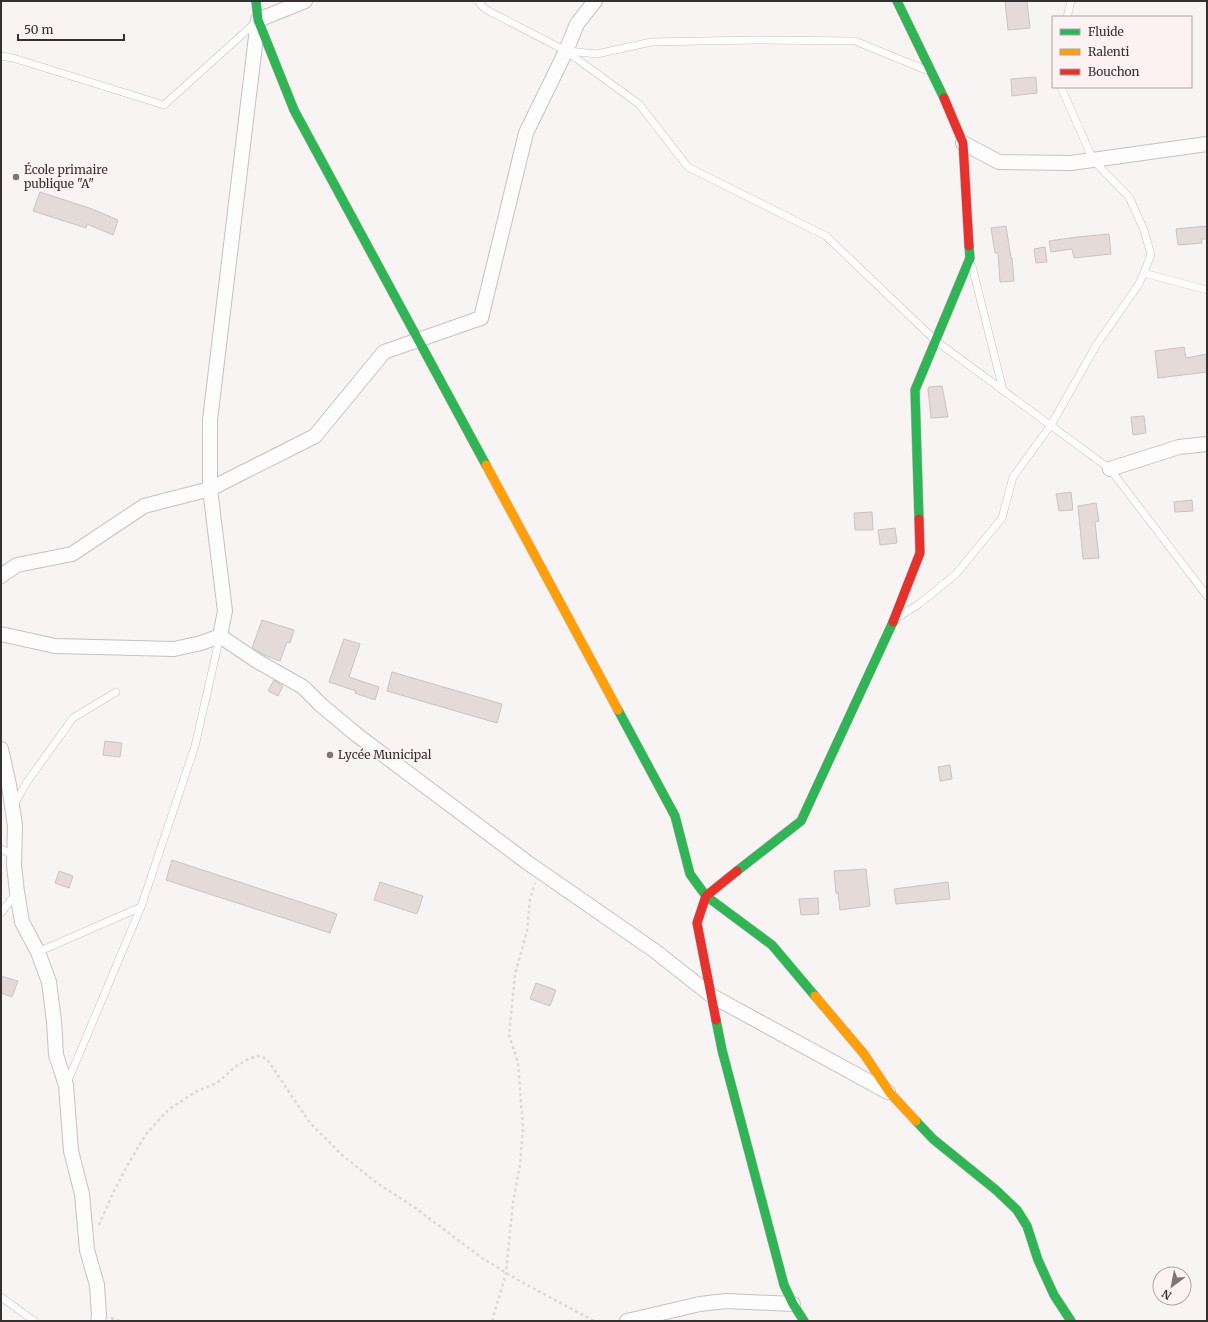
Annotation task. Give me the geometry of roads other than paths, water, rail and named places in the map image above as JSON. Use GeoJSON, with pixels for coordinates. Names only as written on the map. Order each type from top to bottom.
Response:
{"type":"FeatureCollection","features":[{"type":"Feature","properties":{"kind":"street"},"geometry":{"type":"LineString","coordinates":[[220,636],[225,611],[210,489],[210,420],[258,20],[256,1]]}},
{"type":"Feature","properties":{"kind":"street"},"geometry":{"type":"LineString","coordinates":[[258,20],[305,1]]}},
{"type":"Feature","properties":{"kind":"street"},"geometry":{"type":"LineString","coordinates":[[1,576],[17,565],[72,554],[144,506],[210,489],[315,436],[384,352],[481,318],[526,133],[566,51],[577,24],[595,1]]}},
{"type":"Feature","properties":{"kind":"street"},"geometry":{"type":"LineString","coordinates":[[804,1321],[793,1304],[784,1284],[775,1253],[722,1050],[697,923],[706,896],[801,821],[893,621],[920,553],[916,390],[970,258],[963,143],[932,72],[897,1]]}},
{"type":"Feature","properties":{"kind":"street"},"geometry":{"type":"LineString","coordinates":[[258,20],[294,110],[675,816],[690,874],[706,896],[772,944],[864,1054],[890,1093],[933,1139],[996,1190],[1017,1210],[1027,1226],[1038,1260],[1054,1296],[1071,1321]]}},
{"type":"Feature","properties":{"kind":"street"},"geometry":{"type":"LineString","coordinates":[[963,143],[999,162],[1071,163],[1207,144]]}},
{"type":"Feature","properties":{"kind":"street"},"geometry":{"type":"LineString","coordinates":[[1110,468],[1179,447],[1207,444]]}},
{"type":"Feature","properties":{"kind":"street"},"geometry":{"type":"LineString","coordinates":[[1,634],[55,646],[174,649],[202,643],[220,636]]}},
{"type":"Feature","properties":{"kind":"street"},"geometry":{"type":"LineString","coordinates":[[220,636],[257,661],[303,687],[321,705],[357,735],[538,871],[655,951],[712,996],[890,1093]]}},
{"type":"Feature","properties":{"kind":"street"},"geometry":{"type":"LineString","coordinates":[[1,749],[15,826],[14,855],[17,892],[22,922],[38,952],[49,982],[54,1021],[56,1055],[66,1085],[71,1151],[82,1194],[87,1250],[97,1285],[98,1321]]}},
{"type":"Feature","properties":{"kind":"street"},"geometry":{"type":"LineString","coordinates":[[627,1321],[700,1304],[726,1302],[793,1304]]}},
{"type":"Feature","properties":{"kind":"lane"},"geometry":{"type":"LineString","coordinates":[[478,1],[485,8],[566,51],[639,104],[688,167],[826,236],[936,340],[1110,468],[1207,596]]}},
{"type":"Feature","properties":{"kind":"lane"},"geometry":{"type":"LineString","coordinates":[[1067,16],[1071,1]]}},
{"type":"Feature","properties":{"kind":"lane"},"geometry":{"type":"LineString","coordinates":[[1,56],[20,60],[164,105],[258,20]]}},
{"type":"Feature","properties":{"kind":"lane"},"geometry":{"type":"LineString","coordinates":[[566,51],[597,54],[651,42],[755,40],[855,41],[932,72]]}},
{"type":"Feature","properties":{"kind":"lane"},"geometry":{"type":"LineString","coordinates":[[893,621],[919,604],[956,574],[1002,518],[1013,477],[1051,425],[1097,344],[1139,284],[1151,255],[1144,230],[1129,197],[1093,160],[1061,88]]}},
{"type":"Feature","properties":{"kind":"lane"},"geometry":{"type":"LineString","coordinates":[[970,258],[1003,390]]}},
{"type":"Feature","properties":{"kind":"lane"},"geometry":{"type":"LineString","coordinates":[[1144,273],[1207,290]]}},
{"type":"Feature","properties":{"kind":"lane"},"geometry":{"type":"LineString","coordinates":[[66,1085],[141,907],[195,746],[220,636]]}},
{"type":"Feature","properties":{"kind":"lane"},"geometry":{"type":"LineString","coordinates":[[12,807],[27,782],[73,718],[116,692]]}},
{"type":"Feature","properties":{"kind":"lane"},"geometry":{"type":"LineString","coordinates":[[1,849],[14,855]]}},
{"type":"Feature","properties":{"kind":"lane"},"geometry":{"type":"LineString","coordinates":[[1,913],[17,892]]}},
{"type":"Feature","properties":{"kind":"lane"},"geometry":{"type":"LineString","coordinates":[[38,952],[141,907]]}},
{"type":"Feature","properties":{"kind":"lane"},"geometry":{"type":"LineString","coordinates":[[1,1297],[34,1321]]}},
{"type":"Feature","properties":{"kind":"place","name":"École primaire publique \"A\""},"geometry":{"type":"Point","coordinates":[16,177]}},
{"type":"Feature","properties":{"kind":"place","name":"Lycée Municipal"},"geometry":{"type":"Point","coordinates":[330,755]}}]}
